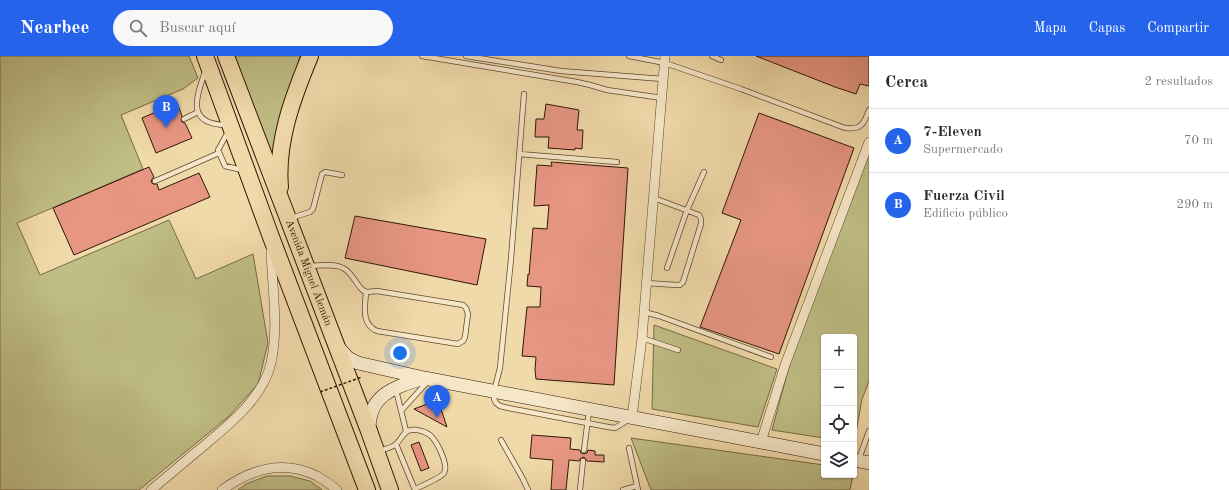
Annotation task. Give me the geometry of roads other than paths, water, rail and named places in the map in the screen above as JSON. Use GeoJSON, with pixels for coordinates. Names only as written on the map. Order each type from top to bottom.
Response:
{"type":"FeatureCollection","features":[{"type":"Feature","properties":{"kind":"highway","name":"Avenida Miguel Alemán"},"geometry":{"type":"LineString","coordinates":[[226,56],[377,452],[390,490]]}},
{"type":"Feature","properties":{"kind":"highway"},"geometry":{"type":"LineString","coordinates":[[285,212],[279,166],[282,141],[297,89],[310,56]]}},
{"type":"Feature","properties":{"kind":"highway","name":"Avenida Miguel Alemán"},"geometry":{"type":"LineString","coordinates":[[206,60],[367,490]]}},
{"type":"Feature","properties":{"kind":"main road"},"geometry":{"type":"LineString","coordinates":[[334,340],[344,354],[358,364],[821,453]]}},
{"type":"Feature","properties":{"kind":"main road"},"geometry":{"type":"LineString","coordinates":[[369,431],[370,418],[375,406],[384,395],[395,387],[427,378]]}},
{"type":"Feature","properties":{"kind":"street"},"geometry":{"type":"LineString","coordinates":[[632,417],[642,338],[663,98],[665,59]]}},
{"type":"Feature","properties":{"kind":"street"},"geometry":{"type":"LineString","coordinates":[[761,442],[785,365],[869,142]]}},
{"type":"Feature","properties":{"kind":"street"},"geometry":{"type":"LineString","coordinates":[[151,490],[232,421],[249,404],[264,382],[271,364],[274,341],[271,237]]}},
{"type":"Feature","properties":{"kind":"street"},"geometry":{"type":"LineString","coordinates":[[222,490],[236,480],[252,473],[270,468],[289,468],[305,471],[318,476],[337,490]]}},
{"type":"Feature","properties":{"kind":"lane"},"geometry":{"type":"LineString","coordinates":[[422,56],[578,82],[608,90],[663,98]]}},
{"type":"Feature","properties":{"kind":"lane"},"geometry":{"type":"LineString","coordinates":[[466,56],[561,71],[664,79]]}},
{"type":"Feature","properties":{"kind":"lane"},"geometry":{"type":"LineString","coordinates":[[629,56],[665,59],[844,128],[859,127],[865,120],[869,110]]}},
{"type":"Feature","properties":{"kind":"lane"},"geometry":{"type":"LineString","coordinates":[[712,56],[721,60]]}},
{"type":"Feature","properties":{"kind":"lane"},"geometry":{"type":"LineString","coordinates":[[206,60],[198,91],[196,106],[198,112],[203,118],[213,124],[231,126],[218,150],[219,153],[225,166],[247,172]]}},
{"type":"Feature","properties":{"kind":"lane"},"geometry":{"type":"LineString","coordinates":[[524,94],[511,259],[500,368],[494,391],[494,399],[500,406],[508,408],[615,428],[632,417]]}},
{"type":"Feature","properties":{"kind":"lane"},"geometry":{"type":"LineString","coordinates":[[184,119],[198,112]]}},
{"type":"Feature","properties":{"kind":"lane"},"geometry":{"type":"LineString","coordinates":[[155,181],[219,153]]}},
{"type":"Feature","properties":{"kind":"lane"},"geometry":{"type":"LineString","coordinates":[[519,154],[617,162]]}},
{"type":"Feature","properties":{"kind":"lane"},"geometry":{"type":"LineString","coordinates":[[285,212],[310,212],[313,209],[322,174],[325,172],[342,175]]}},
{"type":"Feature","properties":{"kind":"lane"},"geometry":{"type":"LineString","coordinates":[[666,268],[687,210],[704,172]]}},
{"type":"Feature","properties":{"kind":"lane"},"geometry":{"type":"LineString","coordinates":[[646,283],[673,285],[680,284],[682,282],[701,224],[701,219],[699,216],[654,198]]}},
{"type":"Feature","properties":{"kind":"lane"},"geometry":{"type":"LineString","coordinates":[[306,266],[341,267],[345,269],[354,278],[360,288],[366,292],[377,291],[463,305],[468,314],[465,337],[463,341],[458,344],[377,331],[369,325],[365,315],[366,292]]}},
{"type":"Feature","properties":{"kind":"lane"},"geometry":{"type":"LineString","coordinates":[[644,312],[771,357]]}},
{"type":"Feature","properties":{"kind":"lane"},"geometry":{"type":"LineString","coordinates":[[642,338],[678,350]]}},
{"type":"Feature","properties":{"kind":"lane"},"geometry":{"type":"LineString","coordinates":[[401,411],[427,378]]}},
{"type":"Feature","properties":{"kind":"lane"},"geometry":{"type":"LineString","coordinates":[[395,387],[406,431]]}},
{"type":"Feature","properties":{"kind":"lane"},"geometry":{"type":"LineString","coordinates":[[584,450],[589,409]]}},
{"type":"Feature","properties":{"kind":"lane"},"geometry":{"type":"LineString","coordinates":[[377,452],[396,444],[406,431],[413,429],[422,432],[430,435],[437,444],[446,467],[443,475],[415,490],[396,444]]}},
{"type":"Feature","properties":{"kind":"lane"},"geometry":{"type":"LineString","coordinates":[[860,461],[869,431]]}},
{"type":"Feature","properties":{"kind":"lane"},"geometry":{"type":"LineString","coordinates":[[501,440],[523,478],[528,490]]}},
{"type":"Feature","properties":{"kind":"lane"},"geometry":{"type":"LineString","coordinates":[[623,490],[637,488],[628,448]]}},
{"type":"Feature","properties":{"kind":"lane"},"geometry":{"type":"LineString","coordinates":[[580,490],[583,461]]}},
{"type":"Feature","properties":{"kind":"place","name":"Fuerza Civil"},"geometry":{"type":"Point","coordinates":[166,128]}},
{"type":"Feature","properties":{"kind":"place","name":"7-Eleven"},"geometry":{"type":"Point","coordinates":[437,418]}}]}
